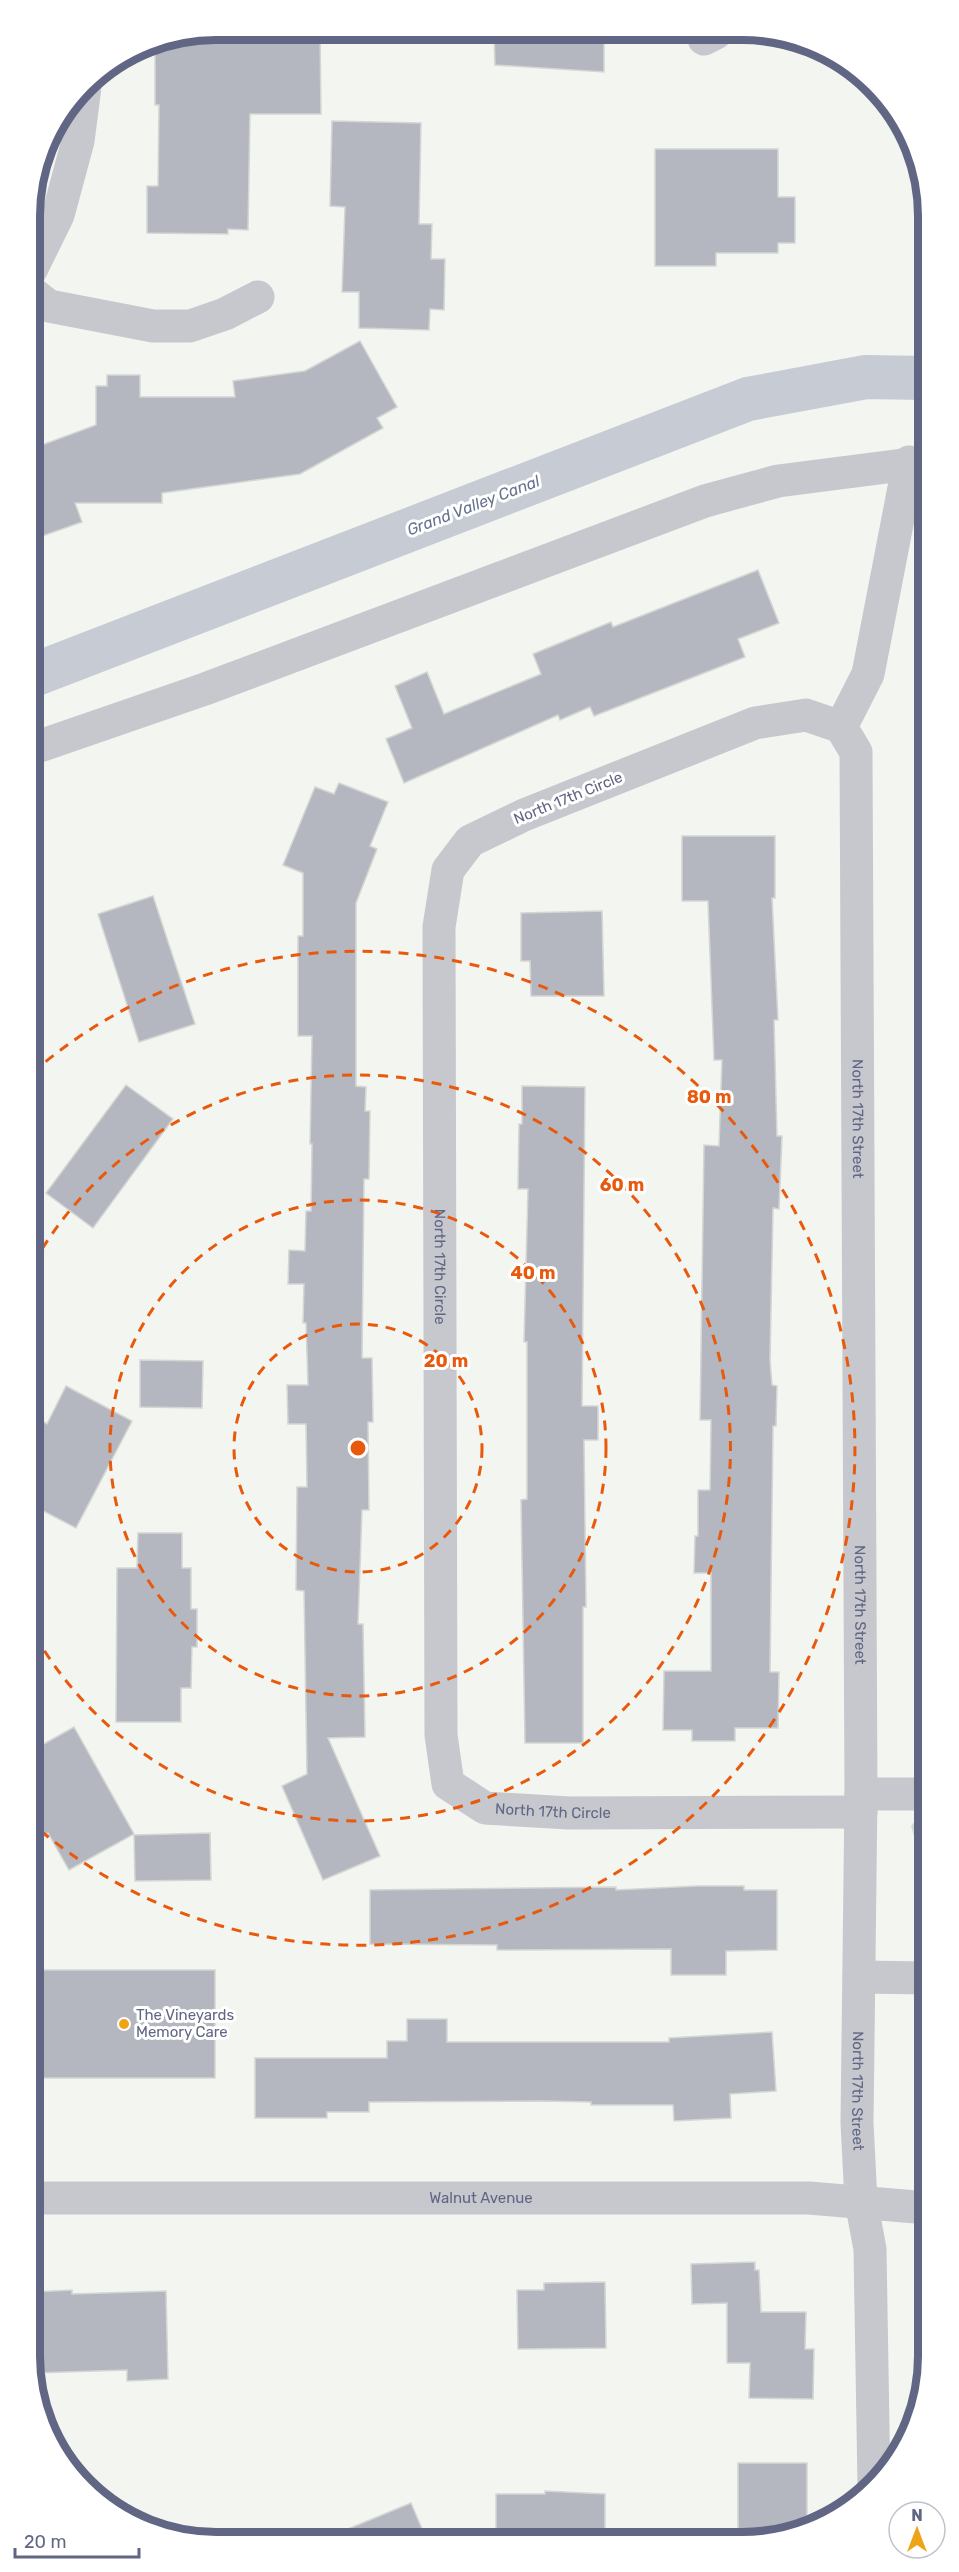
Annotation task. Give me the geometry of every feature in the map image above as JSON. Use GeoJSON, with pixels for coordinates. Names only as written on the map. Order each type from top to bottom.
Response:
{"type":"FeatureCollection","features":[{"type":"Feature","properties":{"kind":"street"},"geometry":{"type":"LineString","coordinates":[[41,248],[58,214],[78,141],[83,102]]}},
{"type":"Feature","properties":{"kind":"street"},"geometry":{"type":"LineString","coordinates":[[41,300],[49,306],[153,326],[190,326],[225,314],[258,297]]}},
{"type":"Feature","properties":{"kind":"street"},"geometry":{"type":"LineString","coordinates":[[41,746],[205,689],[705,501],[778,481],[917,462],[868,674],[841,727]]}},
{"type":"Feature","properties":{"kind":"street","name":"North 17th Circle"},"geometry":{"type":"LineString","coordinates":[[841,727],[806,715],[755,723],[524,815],[470,841],[448,870],[439,927],[441,1735],[448,1784],[485,1808],[569,1813],[861,1803],[918,1795]]}},
{"type":"Feature","properties":{"kind":"street","name":"North 17th Street"},"geometry":{"type":"LineString","coordinates":[[841,727],[856,752],[861,1803],[857,2123],[861,2201],[870,2249],[874,2473]]}},
{"type":"Feature","properties":{"kind":"street"},"geometry":{"type":"LineString","coordinates":[[859,1977],[918,1978]]}},
{"type":"Feature","properties":{"kind":"street","name":"Walnut Avenue"},"geometry":{"type":"LineString","coordinates":[[40,2198],[809,2198],[918,2207]]}},
{"type":"Feature","properties":{"kind":"shaded area"},"geometry":{"type":"Polygon","coordinates":[[[918,1817],[918,1850],[911,1826],[918,1817]]]}},
{"type":"Feature","properties":{"kind":"building"},"geometry":{"type":"Polygon","coordinates":[[[494,40],[604,40],[604,72],[495,65],[494,40]]]}},
{"type":"Feature","properties":{"kind":"building"},"geometry":{"type":"Polygon","coordinates":[[[205,41],[320,41],[321,114],[250,114],[248,230],[228,229],[228,234],[147,233],[147,186],[158,186],[159,105],[155,105],[155,52],[160,50],[205,41]]]}},
{"type":"Feature","properties":{"kind":"building"},"geometry":{"type":"Polygon","coordinates":[[[332,121],[421,123],[419,224],[432,224],[431,259],[445,259],[444,310],[430,309],[429,330],[359,328],[359,292],[342,292],[345,207],[330,206],[332,121]]]}},
{"type":"Feature","properties":{"kind":"building"},"geometry":{"type":"Polygon","coordinates":[[[655,149],[778,149],[778,197],[795,197],[795,243],[778,243],[778,253],[716,253],[716,266],[655,266],[655,149]]]}},
{"type":"Feature","properties":{"kind":"building"},"geometry":{"type":"Polygon","coordinates":[[[360,341],[397,407],[377,418],[383,428],[300,474],[162,493],[162,503],[75,503],[82,522],[41,537],[41,445],[96,425],[96,386],[107,386],[107,375],[140,375],[140,397],[235,397],[233,381],[305,371],[360,341]]]}},
{"type":"Feature","properties":{"kind":"building"},"geometry":{"type":"Polygon","coordinates":[[[758,570],[779,623],[738,639],[745,657],[594,716],[590,707],[560,720],[558,715],[404,783],[386,739],[412,728],[395,686],[427,672],[444,714],[541,674],[533,654],[611,622],[613,627],[758,570]]]}},
{"type":"Feature","properties":{"kind":"building"},"geometry":{"type":"Polygon","coordinates":[[[339,783],[388,802],[370,846],[377,849],[356,903],[356,1086],[366,1087],[365,1111],[370,1111],[369,1179],[364,1179],[362,1358],[372,1358],[373,1422],[368,1422],[369,1510],[362,1510],[358,1624],[363,1624],[365,1737],[328,1738],[380,1856],[323,1880],[282,1786],[307,1774],[304,1591],[296,1590],[297,1487],[307,1487],[306,1424],[288,1424],[287,1385],[308,1385],[306,1323],[303,1323],[304,1284],[288,1284],[289,1250],[305,1251],[306,1211],[311,1211],[312,1144],[310,1144],[312,1036],[298,1036],[298,936],[303,936],[303,873],[283,865],[315,787],[334,794],[339,783]]]}},
{"type":"Feature","properties":{"kind":"building"},"geometry":{"type":"Polygon","coordinates":[[[682,836],[775,836],[775,898],[772,898],[778,1020],[774,1020],[777,1136],[782,1136],[779,1209],[773,1208],[770,1360],[772,1385],[777,1386],[776,1426],[773,1426],[770,1672],[779,1672],[778,1728],[735,1728],[735,1741],[692,1741],[692,1730],[663,1730],[664,1671],[711,1671],[711,1573],[694,1573],[695,1536],[698,1536],[698,1490],[710,1490],[711,1420],[700,1420],[704,1145],[719,1146],[722,1060],[714,1060],[708,901],[682,901],[682,836]]]}},
{"type":"Feature","properties":{"kind":"building"},"geometry":{"type":"Polygon","coordinates":[[[153,896],[195,1024],[139,1042],[98,914],[153,896]]]}},
{"type":"Feature","properties":{"kind":"building"},"geometry":{"type":"Polygon","coordinates":[[[602,911],[604,996],[531,996],[530,961],[521,961],[521,913],[602,911]]]}},
{"type":"Feature","properties":{"kind":"building"},"geometry":{"type":"Polygon","coordinates":[[[126,1085],[173,1119],[93,1228],[46,1193],[126,1085]]]}},
{"type":"Feature","properties":{"kind":"building"},"geometry":{"type":"Polygon","coordinates":[[[522,1086],[585,1087],[582,1406],[598,1406],[598,1440],[584,1440],[586,1607],[583,1607],[583,1743],[525,1743],[521,1500],[527,1499],[527,1342],[524,1342],[528,1189],[518,1189],[522,1086]]]}},
{"type":"Feature","properties":{"kind":"building"},"geometry":{"type":"Polygon","coordinates":[[[140,1360],[203,1361],[202,1408],[140,1407],[140,1360]]]}},
{"type":"Feature","properties":{"kind":"building"},"geometry":{"type":"Polygon","coordinates":[[[66,1386],[132,1421],[76,1528],[40,1509],[40,1420],[47,1424],[66,1386]]]}},
{"type":"Feature","properties":{"kind":"building"},"geometry":{"type":"Polygon","coordinates":[[[138,1533],[182,1533],[182,1568],[191,1568],[191,1609],[197,1609],[197,1647],[192,1647],[191,1688],[181,1688],[181,1722],[116,1722],[117,1568],[137,1568],[138,1533]]]}},
{"type":"Feature","properties":{"kind":"building"},"geometry":{"type":"Polygon","coordinates":[[[74,1727],[134,1834],[69,1870],[48,1833],[40,1838],[40,1746],[74,1727]]]}},
{"type":"Feature","properties":{"kind":"building"},"geometry":{"type":"Polygon","coordinates":[[[210,1833],[211,1880],[135,1881],[134,1835],[210,1833]]]}},
{"type":"Feature","properties":{"kind":"building"},"geometry":{"type":"Polygon","coordinates":[[[744,1886],[744,1890],[777,1890],[777,1950],[726,1951],[726,1975],[671,1975],[671,1949],[497,1950],[497,1945],[370,1944],[370,1890],[616,1887],[616,1890],[744,1886]]]}},
{"type":"Feature","properties":{"kind":"building","name":"The Vineyards Memory Care"},"geometry":{"type":"Polygon","coordinates":[[[40,1970],[215,1970],[215,2078],[40,2078],[40,1970]]]}},
{"type":"Feature","properties":{"kind":"building"},"geometry":{"type":"Polygon","coordinates":[[[407,2019],[447,2019],[447,2042],[669,2042],[669,2038],[772,2032],[776,2091],[730,2094],[731,2118],[674,2121],[673,2105],[591,2105],[591,2102],[543,2101],[369,2102],[369,2112],[327,2112],[327,2118],[255,2118],[255,2058],[387,2058],[387,2041],[407,2041],[407,2019]]]}},
{"type":"Feature","properties":{"kind":"building"},"geometry":{"type":"Polygon","coordinates":[[[755,2262],[755,2270],[759,2270],[761,2312],[806,2312],[805,2349],[814,2349],[813,2399],[749,2398],[750,2363],[727,2363],[727,2303],[692,2304],[691,2264],[755,2262]]]}},
{"type":"Feature","properties":{"kind":"building"},"geometry":{"type":"Polygon","coordinates":[[[605,2282],[606,2348],[518,2349],[517,2290],[544,2290],[544,2283],[605,2282]]]}},
{"type":"Feature","properties":{"kind":"building"},"geometry":{"type":"Polygon","coordinates":[[[72,2290],[72,2294],[166,2291],[168,2379],[127,2381],[127,2370],[42,2373],[40,2292],[72,2290]]]}},
{"type":"Feature","properties":{"kind":"building"},"geometry":{"type":"Polygon","coordinates":[[[738,2463],[807,2463],[807,2519],[777,2528],[738,2532],[738,2463]]]}},
{"type":"Feature","properties":{"kind":"building"},"geometry":{"type":"Polygon","coordinates":[[[545,2491],[605,2494],[605,2532],[496,2532],[496,2494],[545,2494],[545,2491]]]}},
{"type":"Feature","properties":{"kind":"building"},"geometry":{"type":"Polygon","coordinates":[[[411,2503],[423,2532],[341,2532],[411,2503]]]}},
{"type":"Feature","properties":{"kind":"waterway","name":"Grand Valley Canal"},"geometry":{"type":"LineString","coordinates":[[41,672],[748,399],[866,377],[918,378]]}},
{"type":"Feature","properties":{"kind":"place","name":"The Vineyards Memory Care"},"geometry":{"type":"Point","coordinates":[124,2024]}}]}
